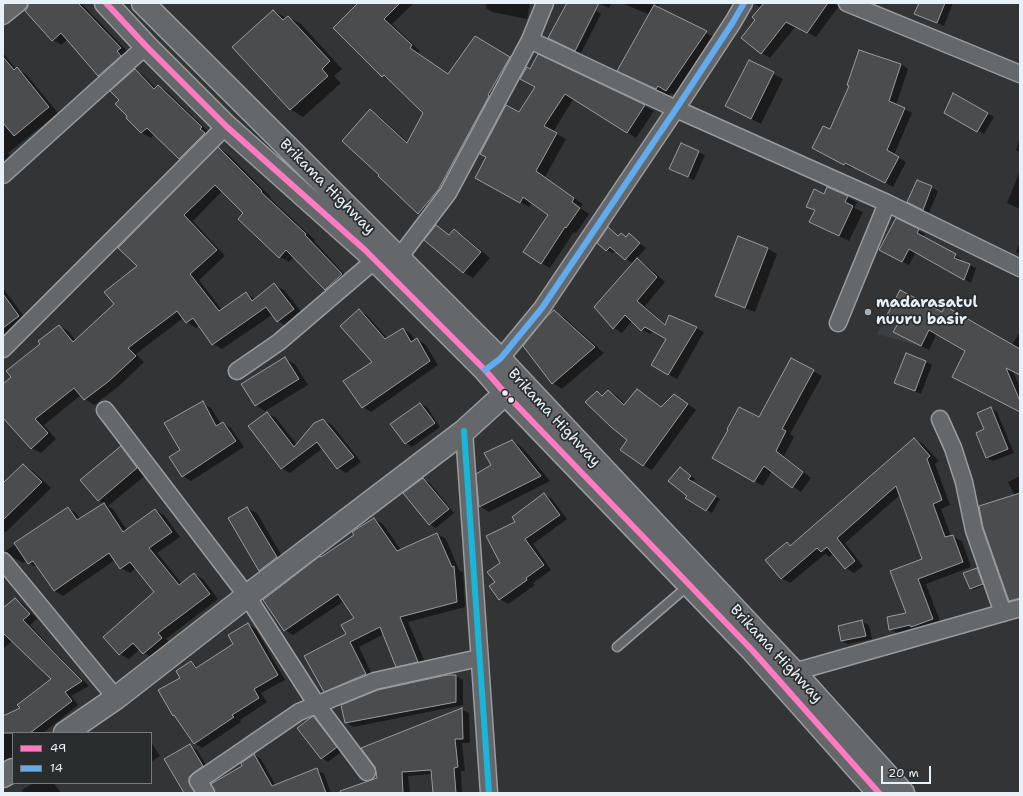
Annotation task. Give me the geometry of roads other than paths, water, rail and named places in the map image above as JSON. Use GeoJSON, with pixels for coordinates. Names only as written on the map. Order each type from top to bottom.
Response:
{"type":"FeatureCollection","features":[{"type":"Feature","properties":{"kind":"main road","name":"Brikama Highway"},"geometry":{"type":"LineString","coordinates":[[106,3],[146,46],[226,126],[493,364]]}},
{"type":"Feature","properties":{"kind":"main road","name":"Brikama Highway"},"geometry":{"type":"LineString","coordinates":[[143,3],[398,259],[690,584],[752,650],[879,793]]}},
{"type":"Feature","properties":{"kind":"main road","name":"Brikama Highway"},"geometry":{"type":"LineString","coordinates":[[512,387],[794,672],[903,793]]}},
{"type":"Feature","properties":{"kind":"main road"},"geometry":{"type":"LineString","coordinates":[[66,732],[116,698],[464,431],[512,387]]}},
{"type":"Feature","properties":{"kind":"main road"},"geometry":{"type":"LineString","coordinates":[[3,776],[12,771]]}},
{"type":"Feature","properties":{"kind":"street"},"geometry":{"type":"LineString","coordinates":[[3,16],[19,3]]}},
{"type":"Feature","properties":{"kind":"street"},"geometry":{"type":"LineString","coordinates":[[398,259],[448,193],[530,40],[545,3]]}},
{"type":"Feature","properties":{"kind":"street"},"geometry":{"type":"LineString","coordinates":[[493,364],[542,308],[676,109],[744,3]]}},
{"type":"Feature","properties":{"kind":"street"},"geometry":{"type":"LineString","coordinates":[[846,3],[1020,74]]}},
{"type":"Feature","properties":{"kind":"street"},"geometry":{"type":"LineString","coordinates":[[530,40],[676,109],[887,204],[1020,268]]}},
{"type":"Feature","properties":{"kind":"street"},"geometry":{"type":"LineString","coordinates":[[3,175],[146,46]]}},
{"type":"Feature","properties":{"kind":"street"},"geometry":{"type":"LineString","coordinates":[[3,349],[226,126]]}},
{"type":"Feature","properties":{"kind":"street"},"geometry":{"type":"LineString","coordinates":[[838,323],[887,204]]}},
{"type":"Feature","properties":{"kind":"street"},"geometry":{"type":"LineString","coordinates":[[236,371],[279,342],[375,260]]}},
{"type":"Feature","properties":{"kind":"street"},"geometry":{"type":"LineString","coordinates":[[105,410],[247,596],[317,704],[367,772]]}},
{"type":"Feature","properties":{"kind":"street"},"geometry":{"type":"LineString","coordinates":[[940,419],[953,448],[964,482],[974,530],[1003,613]]}},
{"type":"Feature","properties":{"kind":"street"},"geometry":{"type":"LineString","coordinates":[[464,431],[479,658],[490,793]]}},
{"type":"Feature","properties":{"kind":"street"},"geometry":{"type":"LineString","coordinates":[[3,561],[116,698]]}},
{"type":"Feature","properties":{"kind":"street"},"geometry":{"type":"LineString","coordinates":[[794,672],[1020,608]]}},
{"type":"Feature","properties":{"kind":"street"},"geometry":{"type":"LineString","coordinates":[[206,793],[198,781],[299,712],[375,681],[479,658]]}},
{"type":"Feature","properties":{"kind":"lane"},"geometry":{"type":"LineString","coordinates":[[617,647],[690,584]]}},
{"type":"Feature","properties":{"kind":"place","name":"madarasatul nuuru basir"},"geometry":{"type":"Point","coordinates":[868,312]}}]}
